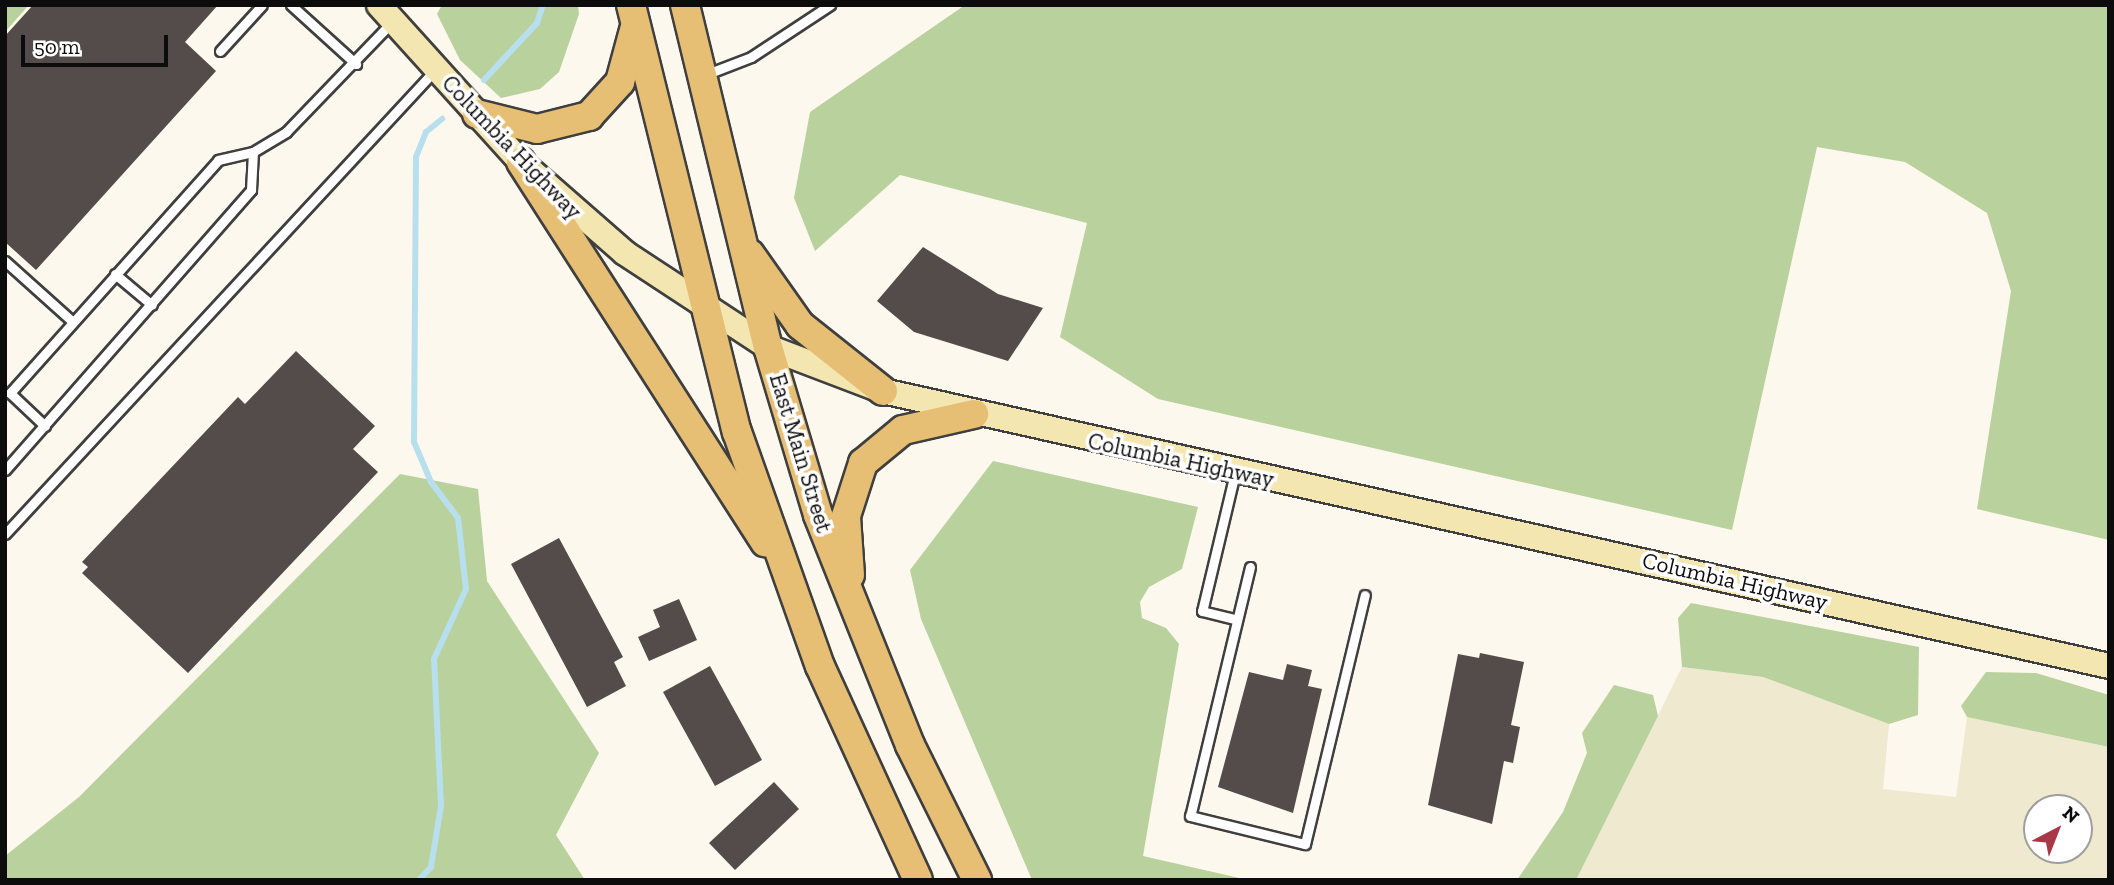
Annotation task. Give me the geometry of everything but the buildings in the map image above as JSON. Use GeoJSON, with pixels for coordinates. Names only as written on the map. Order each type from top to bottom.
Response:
{"type":"FeatureCollection","features":[{"type":"Feature","properties":{"kind":"main road","name":"East Main Street"},"geometry":{"type":"LineString","coordinates":[[685,5],[768,347],[853,609],[969,877]]}},
{"type":"Feature","properties":{"kind":"main road","name":"Columbia Highway"},"geometry":{"type":"LineString","coordinates":[[386,13],[521,162],[625,253],[703,307],[768,347],[883,391],[974,414],[2109,666]]}},
{"type":"Feature","properties":{"kind":"main road"},"geometry":{"type":"LineString","coordinates":[[477,114],[537,129],[589,116],[620,82],[633,15]]}},
{"type":"Feature","properties":{"kind":"main road"},"geometry":{"type":"LineString","coordinates":[[633,15],[703,307],[781,565],[846,729],[918,880]]}},
{"type":"Feature","properties":{"kind":"main road"},"geometry":{"type":"LineString","coordinates":[[521,162],[781,565]]}},
{"type":"Feature","properties":{"kind":"main road"},"geometry":{"type":"LineString","coordinates":[[740,240],[800,325],[883,391]]}},
{"type":"Feature","properties":{"kind":"main road"},"geometry":{"type":"LineString","coordinates":[[853,609],[846,516],[863,463],[903,430],[974,414]]}},
{"type":"Feature","properties":{"kind":"lane"},"geometry":{"type":"LineString","coordinates":[[220,51],[262,5]]}},
{"type":"Feature","properties":{"kind":"lane"},"geometry":{"type":"LineString","coordinates":[[290,5],[356,64]]}},
{"type":"Feature","properties":{"kind":"lane"},"geometry":{"type":"LineString","coordinates":[[702,76],[751,57],[830,5]]}},
{"type":"Feature","properties":{"kind":"lane"},"geometry":{"type":"LineString","coordinates":[[45,426],[7,393],[218,160],[253,152],[286,132],[356,64],[386,13]]}},
{"type":"Feature","properties":{"kind":"lane"},"geometry":{"type":"LineString","coordinates":[[5,534],[436,68]]}},
{"type":"Feature","properties":{"kind":"lane"},"geometry":{"type":"LineString","coordinates":[[5,471],[251,190],[253,152]]}},
{"type":"Feature","properties":{"kind":"lane"},"geometry":{"type":"LineString","coordinates":[[5,261],[73,321]]}},
{"type":"Feature","properties":{"kind":"lane"},"geometry":{"type":"LineString","coordinates":[[115,274],[152,305]]}},
{"type":"Feature","properties":{"kind":"lane"},"geometry":{"type":"LineString","coordinates":[[1236,471],[1202,611],[1237,620]]}},
{"type":"Feature","properties":{"kind":"lane"},"geometry":{"type":"LineString","coordinates":[[1250,567],[1190,816],[1306,844],[1365,595]]}},
{"type":"Feature","properties":{"kind":"shaded area"},"geometry":{"type":"Polygon","coordinates":[[[1682,667],[1763,677],[1889,724],[1883,789],[1956,797],[1967,717],[2109,747],[2109,880],[1576,880],[1682,667]]]}},
{"type":"Feature","properties":{"kind":"green space"},"geometry":{"type":"Polygon","coordinates":[[[5,5],[29,5],[5,32],[5,5]]]}},
{"type":"Feature","properties":{"kind":"green space"},"geometry":{"type":"Polygon","coordinates":[[[442,5],[578,5],[579,14],[559,72],[540,89],[501,98],[460,60],[437,14],[442,5]]]}},
{"type":"Feature","properties":{"kind":"green space"},"geometry":{"type":"Polygon","coordinates":[[[965,5],[2109,5],[2109,540],[1977,509],[2011,291],[1987,213],[1905,162],[1817,147],[1732,530],[1158,399],[1060,337],[1087,223],[900,175],[815,251],[794,198],[810,112],[965,5]]]}},
{"type":"Feature","properties":{"kind":"green space"},"geometry":{"type":"Polygon","coordinates":[[[993,461],[1198,507],[1182,569],[1149,587],[1140,602],[1142,618],[1166,628],[1179,644],[1143,856],[1248,880],[1032,880],[921,619],[910,570],[993,461]]]}},
{"type":"Feature","properties":{"kind":"green space"},"geometry":{"type":"Polygon","coordinates":[[[400,474],[478,489],[487,581],[599,753],[556,835],[585,880],[5,880],[5,856],[79,797],[400,474]]]}},
{"type":"Feature","properties":{"kind":"green space"},"geometry":{"type":"Polygon","coordinates":[[[1691,603],[1919,647],[1918,715],[1889,724],[1763,677],[1682,667],[1678,618],[1691,603]]]}},
{"type":"Feature","properties":{"kind":"green space"},"geometry":{"type":"Polygon","coordinates":[[[1986,672],[2036,673],[2109,695],[2109,747],[1967,717],[1961,706],[1986,672]]]}},
{"type":"Feature","properties":{"kind":"green space"},"geometry":{"type":"Polygon","coordinates":[[[1614,685],[1653,695],[1658,716],[1576,880],[1517,880],[1563,812],[1587,753],[1582,733],[1614,685]]]}},
{"type":"Feature","properties":{"kind":"waterway"},"geometry":{"type":"LineString","coordinates":[[484,80],[537,23],[543,5]]}},
{"type":"Feature","properties":{"kind":"waterway"},"geometry":{"type":"LineString","coordinates":[[419,880],[431,867],[441,806],[434,659],[466,589],[458,518],[431,482],[414,442],[416,157],[426,132],[442,119]]}}]}
